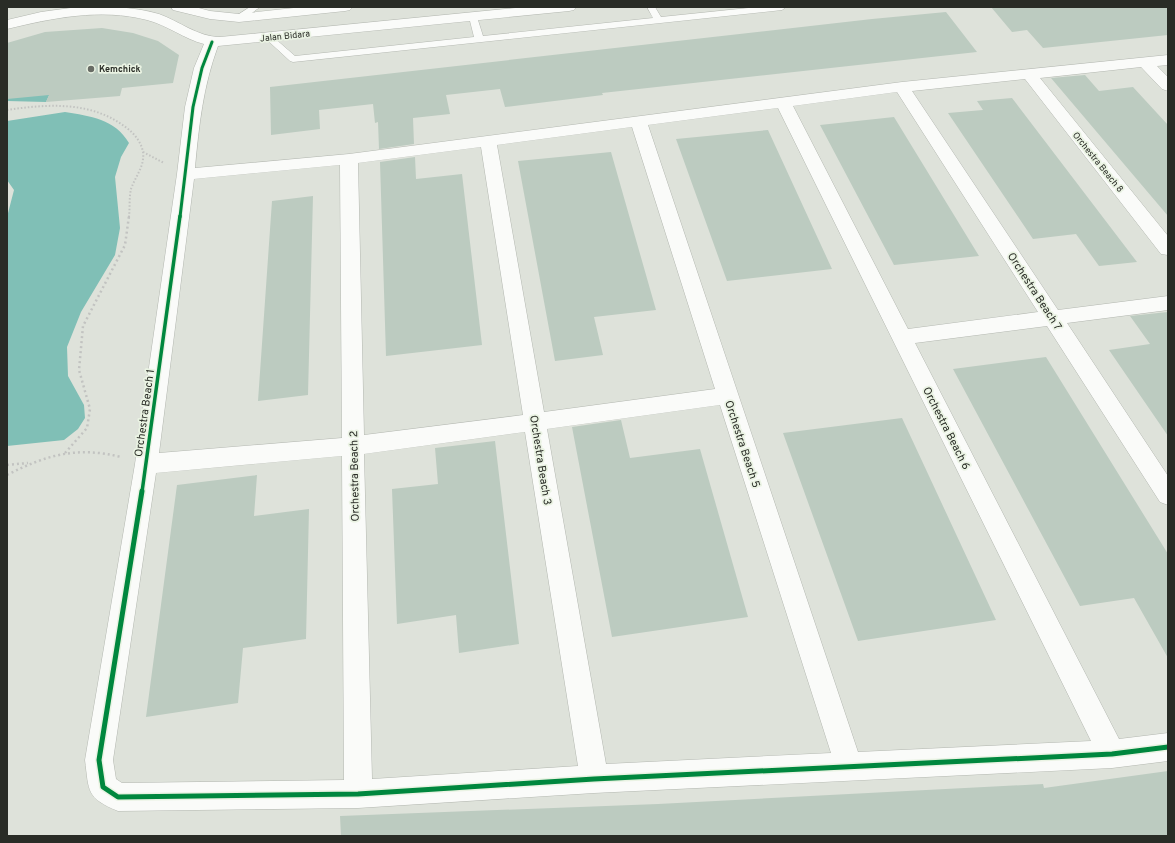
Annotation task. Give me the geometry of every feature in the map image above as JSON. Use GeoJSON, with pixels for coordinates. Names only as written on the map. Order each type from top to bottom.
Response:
{"type":"FeatureCollection","features":[{"type":"Feature","properties":{"kind":"street"},"geometry":{"type":"LineString","coordinates":[[7,15],[35,7]]}},
{"type":"Feature","properties":{"kind":"street"},"geometry":{"type":"LineString","coordinates":[[178,7],[210,15],[239,18],[345,7]]}},
{"type":"Feature","properties":{"kind":"street","name":"Jalan Bidara"},"geometry":{"type":"LineString","coordinates":[[7,25],[47,16],[77,12],[130,12],[152,17],[212,42],[269,38],[570,7]]}},
{"type":"Feature","properties":{"kind":"street"},"geometry":{"type":"LineString","coordinates":[[269,38],[270,15]]}},
{"type":"Feature","properties":{"kind":"street","name":"Orchestra Beach 1"},"geometry":{"type":"LineString","coordinates":[[212,42],[202,68],[193,107],[186,174],[146,464],[99,760],[103,787],[118,797],[358,794]]}},
{"type":"Feature","properties":{"kind":"street"},"geometry":{"type":"LineString","coordinates":[[186,174],[349,159],[902,87],[1168,60]]}},
{"type":"Feature","properties":{"kind":"street"},"geometry":{"type":"LineString","coordinates":[[1145,62],[1168,86]]}},
{"type":"Feature","properties":{"kind":"street","name":"Orchestra Beach 8"},"geometry":{"type":"LineString","coordinates":[[1029,74],[1168,249]]}},
{"type":"Feature","properties":{"kind":"street","name":"Orchestra Beach 7"},"geometry":{"type":"LineString","coordinates":[[902,87],[1168,495]]}},
{"type":"Feature","properties":{"kind":"street","name":"Orchestra Beach 6"},"geometry":{"type":"LineString","coordinates":[[783,102],[1112,754]]}},
{"type":"Feature","properties":{"kind":"street","name":"Orchestra Beach 5"},"geometry":{"type":"LineString","coordinates":[[638,121],[849,767]]}},
{"type":"Feature","properties":{"kind":"street","name":"Orchestra Beach 3"},"geometry":{"type":"LineString","coordinates":[[488,141],[594,779]]}},
{"type":"Feature","properties":{"kind":"street","name":"Orchestra Beach 2"},"geometry":{"type":"LineString","coordinates":[[349,159],[358,794]]}},
{"type":"Feature","properties":{"kind":"street"},"geometry":{"type":"LineString","coordinates":[[902,337],[1168,303]]}},
{"type":"Feature","properties":{"kind":"street"},"geometry":{"type":"LineString","coordinates":[[146,464],[353,446],[728,396]]}},
{"type":"Feature","properties":{"kind":"street"},"geometry":{"type":"LineString","coordinates":[[358,794],[594,779],[1112,754],[1168,747]]}},
{"type":"Feature","properties":{"kind":"lane"},"geometry":{"type":"LineString","coordinates":[[239,18],[256,7]]}},
{"type":"Feature","properties":{"kind":"lane"},"geometry":{"type":"LineString","coordinates":[[651,7],[658,20]]}},
{"type":"Feature","properties":{"kind":"lane"},"geometry":{"type":"LineString","coordinates":[[269,38],[293,59],[782,7]]}},
{"type":"Feature","properties":{"kind":"lane"},"geometry":{"type":"LineString","coordinates":[[473,17],[479,39]]}},
{"type":"Feature","properties":{"kind":"path"},"geometry":{"type":"LineString","coordinates":[[7,110],[36,106],[87,108],[113,118],[135,134],[143,152],[141,167],[130,190],[128,231],[125,245],[83,326],[79,370],[90,409],[87,428],[65,453]]}},
{"type":"Feature","properties":{"kind":"path"},"geometry":{"type":"LineString","coordinates":[[7,466],[65,453],[108,453],[146,464]]}},
{"type":"Feature","properties":{"kind":"path"},"geometry":{"type":"LineString","coordinates":[[7,476],[30,462]]}},
{"type":"Feature","properties":{"kind":"water"},"geometry":{"type":"Polygon","coordinates":[[[58,76],[46,102],[7,101],[7,97],[58,76]]]}},
{"type":"Feature","properties":{"kind":"water"},"geometry":{"type":"Polygon","coordinates":[[[65,112],[101,120],[117,129],[129,143],[121,157],[115,177],[120,228],[115,255],[81,312],[67,347],[68,376],[84,405],[85,418],[78,429],[64,440],[7,446],[7,217],[14,190],[7,180],[7,121],[65,112]]]}},
{"type":"Feature","properties":{"kind":"building"},"geometry":{"type":"Polygon","coordinates":[[[991,7],[1168,7],[1168,35],[1043,48],[1027,30],[1012,32],[991,7]]]}},
{"type":"Feature","properties":{"kind":"building"},"geometry":{"type":"Polygon","coordinates":[[[946,12],[977,52],[602,93],[603,95],[505,107],[500,89],[446,95],[450,114],[413,118],[414,144],[379,149],[378,122],[375,123],[373,104],[319,110],[320,129],[271,135],[270,87],[872,19],[946,12]]]}},
{"type":"Feature","properties":{"kind":"building","name":"Kemchick"},"geometry":{"type":"Polygon","coordinates":[[[102,28],[133,33],[158,41],[179,55],[173,83],[122,88],[120,96],[46,102],[49,95],[7,99],[7,43],[45,32],[102,28]]]}},
{"type":"Feature","properties":{"kind":"building"},"geometry":{"type":"Polygon","coordinates":[[[1085,75],[1099,91],[1133,87],[1168,125],[1168,216],[1051,78],[1085,75]]]}},
{"type":"Feature","properties":{"kind":"building"},"geometry":{"type":"Polygon","coordinates":[[[1012,98],[1137,262],[1099,266],[1076,234],[1033,239],[948,113],[983,110],[977,101],[1012,98]]]}},
{"type":"Feature","properties":{"kind":"building"},"geometry":{"type":"Polygon","coordinates":[[[894,117],[979,256],[894,265],[820,125],[894,117]]]}},
{"type":"Feature","properties":{"kind":"building"},"geometry":{"type":"Polygon","coordinates":[[[768,130],[832,269],[727,281],[676,139],[768,130]]]}},
{"type":"Feature","properties":{"kind":"building"},"geometry":{"type":"Polygon","coordinates":[[[611,152],[656,310],[594,317],[603,355],[555,361],[518,161],[611,152]]]}},
{"type":"Feature","properties":{"kind":"building"},"geometry":{"type":"Polygon","coordinates":[[[415,157],[416,179],[462,174],[482,345],[386,356],[380,162],[415,157]]]}},
{"type":"Feature","properties":{"kind":"building"},"geometry":{"type":"Polygon","coordinates":[[[313,196],[308,395],[258,401],[272,201],[313,196]]]}},
{"type":"Feature","properties":{"kind":"building"},"geometry":{"type":"Polygon","coordinates":[[[1168,312],[1168,436],[1109,350],[1150,344],[1130,316],[1168,312]]]}},
{"type":"Feature","properties":{"kind":"building"},"geometry":{"type":"Polygon","coordinates":[[[1046,357],[1168,554],[1168,658],[1134,598],[1080,606],[953,369],[1046,357]]]}},
{"type":"Feature","properties":{"kind":"building"},"geometry":{"type":"Polygon","coordinates":[[[902,418],[996,620],[858,641],[783,433],[902,418]]]}},
{"type":"Feature","properties":{"kind":"building"},"geometry":{"type":"Polygon","coordinates":[[[621,420],[630,458],[700,449],[748,617],[612,637],[572,427],[621,420]]]}},
{"type":"Feature","properties":{"kind":"building"},"geometry":{"type":"Polygon","coordinates":[[[495,441],[519,644],[459,653],[456,615],[397,624],[392,489],[438,484],[435,448],[495,441]]]}},
{"type":"Feature","properties":{"kind":"building"},"geometry":{"type":"Polygon","coordinates":[[[257,475],[254,516],[309,509],[306,639],[243,648],[238,703],[146,717],[177,485],[257,475]]]}},
{"type":"Feature","properties":{"kind":"building"},"geometry":{"type":"Polygon","coordinates":[[[1168,771],[1168,836],[341,836],[340,816],[658,804],[1043,784],[1044,788],[1168,771]]]}},
{"type":"Feature","properties":{"kind":"cycle path"},"geometry":{"type":"LineString","coordinates":[[212,42],[202,68],[193,107],[186,174],[146,464],[99,760],[103,787],[118,797],[358,794],[594,779],[1112,754],[1168,747]]}},
{"type":"Feature","properties":{"kind":"place","name":"Kemchick"},"geometry":{"type":"Point","coordinates":[91,69]}}]}
